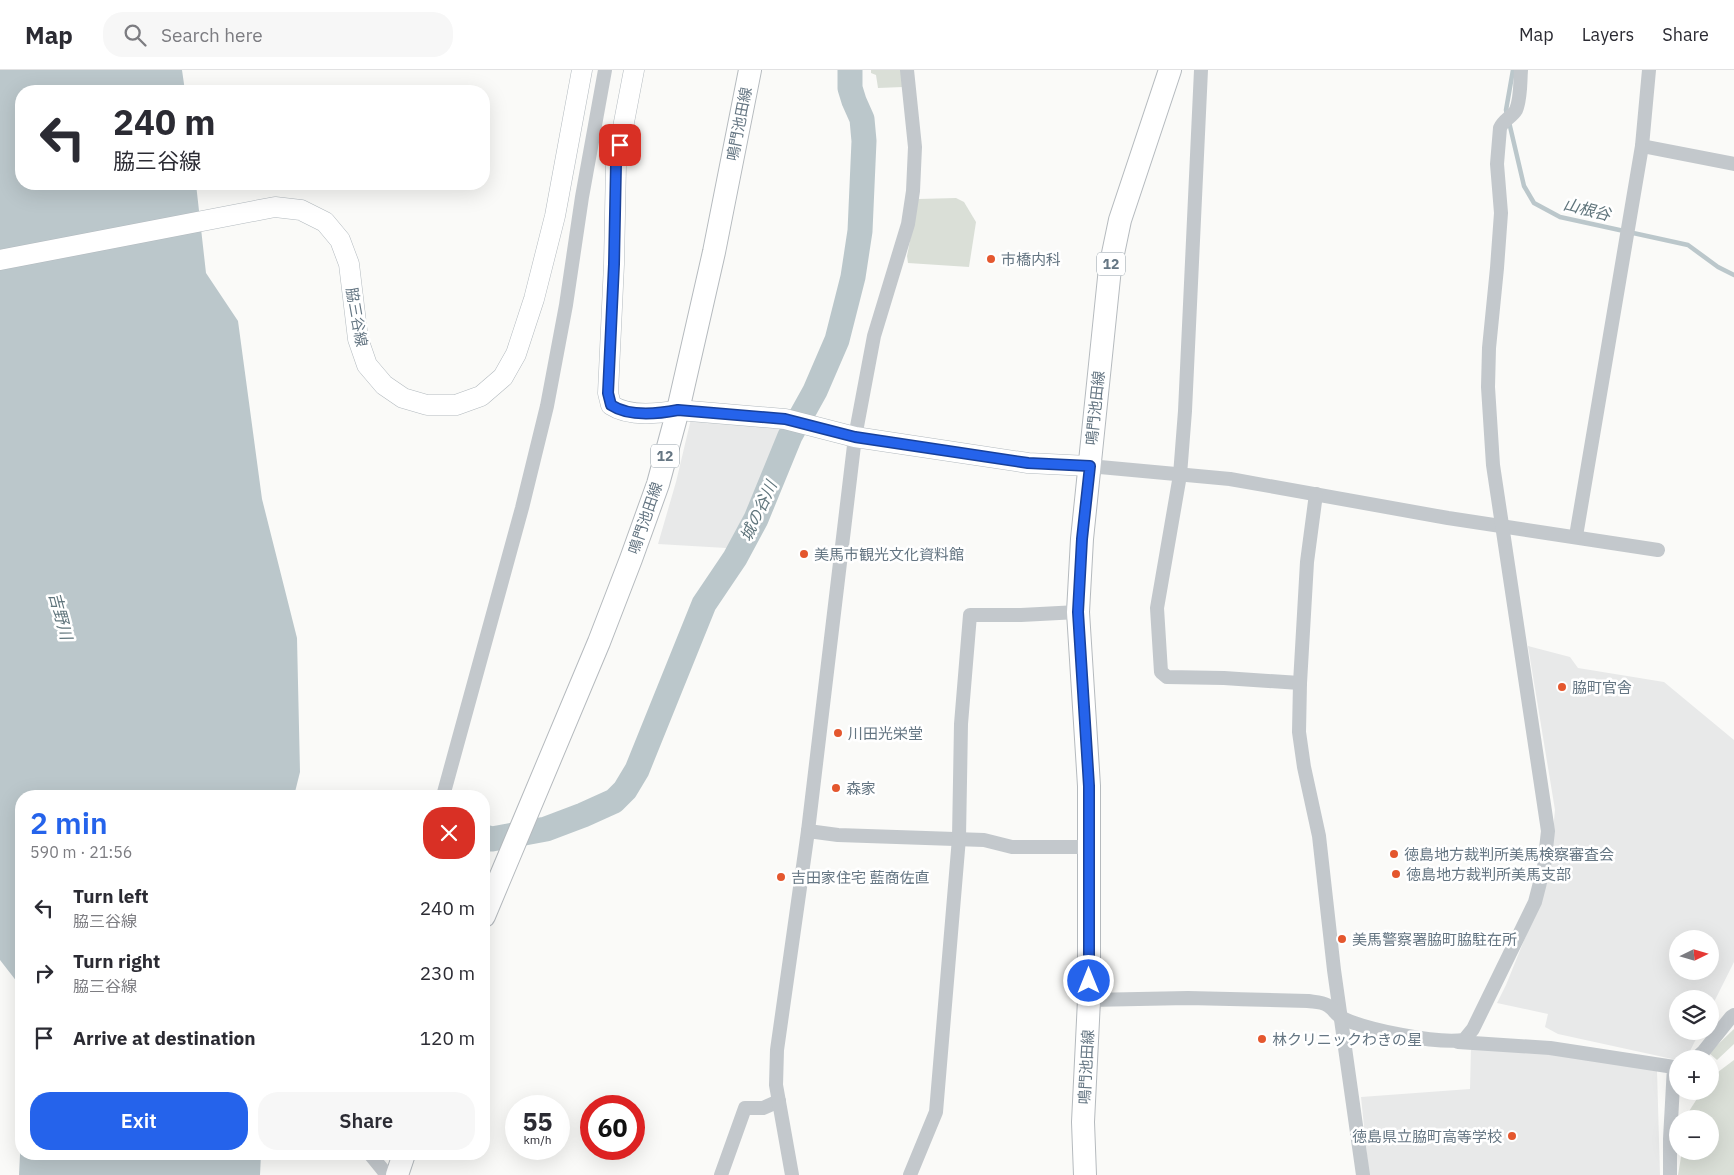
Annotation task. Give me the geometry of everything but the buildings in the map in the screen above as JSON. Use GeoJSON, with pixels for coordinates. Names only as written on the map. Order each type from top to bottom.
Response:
{"type":"FeatureCollection","features":[{"type":"Feature","properties":{"kind":"main road","name":"脇三谷線"},"geometry":{"type":"LineString","coordinates":[[0,260],[275,208],[301,210],[325,222],[340,240],[349,264],[358,339],[367,364],[384,384],[403,398],[427,406],[456,405],[481,396],[502,376],[516,354],[534,300],[555,216],[582,70]]}},
{"type":"Feature","properties":{"kind":"main road"},"geometry":{"type":"LineString","coordinates":[[634,70],[616,164],[608,393],[611,405],[620,411],[665,413],[678,410],[785,419],[855,437],[1028,463],[1090,466]]}},
{"type":"Feature","properties":{"kind":"main road","name":"鳴門池田線"},"geometry":{"type":"LineString","coordinates":[[490,902],[523,826],[631,559],[658,484],[678,410],[714,252],[750,70]]}},
{"type":"Feature","properties":{"kind":"main road","name":"鳴門池田線"},"geometry":{"type":"LineString","coordinates":[[1084,1175],[1083,1122],[1089,1000],[1089,786],[1078,612],[1082,539],[1110,268],[1120,220],[1170,70]]}},
{"type":"Feature","properties":{"kind":"main road"},"geometry":{"type":"LineString","coordinates":[[398,1175],[402,1160]]}},
{"type":"Feature","properties":{"kind":"street"},"geometry":{"type":"LineString","coordinates":[[445,790],[522,508],[546,406],[566,305],[582,197],[605,70]]}},
{"type":"Feature","properties":{"kind":"street"},"geometry":{"type":"LineString","coordinates":[[792,1175],[776,1085],[777,1050],[808,830],[855,437],[874,336],[908,224],[913,191],[915,147],[906,70]]}},
{"type":"Feature","properties":{"kind":"street"},"geometry":{"type":"LineString","coordinates":[[1201,70],[1185,411],[1180,474],[1157,608],[1160,672],[1167,677],[1300,682]]}},
{"type":"Feature","properties":{"kind":"street"},"geometry":{"type":"LineString","coordinates":[[1454,1041],[1464,1040],[1473,1029],[1535,902],[1544,867],[1548,831],[1493,465],[1488,387],[1489,348],[1501,213],[1498,164],[1500,128],[1502,123],[1515,112],[1519,97],[1521,70]]}},
{"type":"Feature","properties":{"kind":"street"},"geometry":{"type":"LineString","coordinates":[[1576,536],[1642,146],[1649,70]]}},
{"type":"Feature","properties":{"kind":"street"},"geometry":{"type":"LineString","coordinates":[[1642,146],[1734,164]]}},
{"type":"Feature","properties":{"kind":"street"},"geometry":{"type":"LineString","coordinates":[[1090,466],[1230,479],[1448,518],[1658,550]]}},
{"type":"Feature","properties":{"kind":"street"},"geometry":{"type":"LineString","coordinates":[[1316,494],[1307,562],[1299,732],[1304,767],[1320,836],[1340,1017],[1363,1175]]}},
{"type":"Feature","properties":{"kind":"street"},"geometry":{"type":"LineString","coordinates":[[910,1175],[936,1112],[959,838],[962,724],[970,615],[1078,612]]}},
{"type":"Feature","properties":{"kind":"street"},"geometry":{"type":"LineString","coordinates":[[808,830],[838,835],[984,840],[1012,847],[1089,847]]}},
{"type":"Feature","properties":{"kind":"street"},"geometry":{"type":"LineString","coordinates":[[1089,1000],[1188,998],[1308,1001],[1327,1005],[1340,1017],[1365,1026],[1411,1036],[1550,1048],[1669,1066]]}},
{"type":"Feature","properties":{"kind":"street"},"geometry":{"type":"LineString","coordinates":[[1705,1050],[1734,1015]]}},
{"type":"Feature","properties":{"kind":"street"},"geometry":{"type":"LineString","coordinates":[[1670,1175],[1670,1139],[1673,1100]]}},
{"type":"Feature","properties":{"kind":"street"},"geometry":{"type":"LineString","coordinates":[[721,1175],[745,1108],[762,1108],[779,1101]]}},
{"type":"Feature","properties":{"kind":"street"},"geometry":{"type":"LineString","coordinates":[[375,1160],[387,1175]]}},
{"type":"Feature","properties":{"kind":"shaded area"},"geometry":{"type":"Polygon","coordinates":[[[871,70],[902,70],[903,87],[878,88],[876,75],[871,73],[871,70]]]}},
{"type":"Feature","properties":{"kind":"shaded area"},"geometry":{"type":"Polygon","coordinates":[[[956,198],[964,202],[976,222],[969,267],[908,263],[907,256],[918,199],[956,198]]]}},
{"type":"Feature","properties":{"kind":"shaded area"},"geometry":{"type":"Polygon","coordinates":[[[691,419],[782,423],[761,481],[729,547],[726,548],[658,544],[676,482],[691,419]]]}},
{"type":"Feature","properties":{"kind":"shaded area"},"geometry":{"type":"Polygon","coordinates":[[[1528,646],[1570,657],[1578,668],[1664,682],[1734,740],[1734,962],[1719,992],[1719,990],[1669,990],[1669,1040],[1696,1040],[1690,1050],[1669,1050],[1669,1058],[1558,1034],[1545,1027],[1548,1014],[1497,1003],[1548,881],[1555,810],[1528,646]]]}},
{"type":"Feature","properties":{"kind":"shaded area"},"geometry":{"type":"Polygon","coordinates":[[[1734,1029],[1734,1044],[1719,1058],[1719,1050],[1712,1050],[1734,1029]]]}},
{"type":"Feature","properties":{"kind":"shaded area","name":"徳島県立脇町高等学校"},"geometry":{"type":"Polygon","coordinates":[[[1471,1048],[1546,1052],[1657,1070],[1660,1175],[1369,1175],[1361,1097],[1470,1089],[1471,1048]]]}},
{"type":"Feature","properties":{"kind":"shaded area"},"geometry":{"type":"Polygon","coordinates":[[[1734,1060],[1734,1175],[1678,1175],[1680,1160],[1719,1160],[1719,1110],[1690,1110],[1696,1100],[1719,1100],[1719,1071],[1734,1060]]]}},
{"type":"Feature","properties":{"kind":"water","name":"吉野川"},"geometry":{"type":"Polygon","coordinates":[[[0,70],[182,70],[184,85],[15,85],[15,190],[197,190],[206,273],[238,321],[262,499],[297,638],[300,772],[296,790],[15,790],[15,979],[0,960],[0,70]]]}},
{"type":"Feature","properties":{"kind":"water"},"geometry":{"type":"Polygon","coordinates":[[[20,1160],[261,1160],[260,1175],[19,1175],[20,1160]]]}},
{"type":"Feature","properties":{"kind":"waterway","name":"城の谷川"},"geometry":{"type":"LineString","coordinates":[[490,838],[546,829],[614,801],[625,790],[637,770],[704,604],[735,558],[756,519],[790,436],[815,391],[837,340],[853,277],[860,231],[864,141],[862,119],[850,88],[850,70]]}},
{"type":"Feature","properties":{"kind":"waterway","name":"山根谷"},"geometry":{"type":"LineString","coordinates":[[1507,115],[1506,110],[1513,70]]}},
{"type":"Feature","properties":{"kind":"waterway","name":"山根谷"},"geometry":{"type":"LineString","coordinates":[[1509,122],[1524,186],[1534,203],[1560,217],[1688,245],[1718,267],[1734,275]]}},
{"type":"Feature","properties":{"kind":"place","name":"市橋内科"},"geometry":{"type":"Point","coordinates":[991,259]}},
{"type":"Feature","properties":{"kind":"place","name":"美馬市観光文化資料館"},"geometry":{"type":"Point","coordinates":[804,554]}},
{"type":"Feature","properties":{"kind":"place","name":"脇町官舎"},"geometry":{"type":"Point","coordinates":[1562,687]}},
{"type":"Feature","properties":{"kind":"place","name":"川田光栄堂"},"geometry":{"type":"Point","coordinates":[838,733]}},
{"type":"Feature","properties":{"kind":"place","name":"森家"},"geometry":{"type":"Point","coordinates":[836,788]}},
{"type":"Feature","properties":{"kind":"place","name":"徳島地方裁判所美馬検察審査会"},"geometry":{"type":"Point","coordinates":[1394,854]}},
{"type":"Feature","properties":{"kind":"place","name":"徳島地方裁判所美馬支部"},"geometry":{"type":"Point","coordinates":[1396,874]}},
{"type":"Feature","properties":{"kind":"place","name":"吉田家住宅 藍商佐直"},"geometry":{"type":"Point","coordinates":[781,877]}},
{"type":"Feature","properties":{"kind":"place","name":"美馬警察署脇町脇駐在所"},"geometry":{"type":"Point","coordinates":[1342,939]}},
{"type":"Feature","properties":{"kind":"place","name":"林クリニックわきの星"},"geometry":{"type":"Point","coordinates":[1262,1039]}},
{"type":"Feature","properties":{"kind":"place","name":"徳島県立脇町高等学校"},"geometry":{"type":"Point","coordinates":[1512,1136]}},
{"type":"Feature","properties":{"kind":"route"},"geometry":{"type":"LineString","coordinates":[[620,145],[616,164],[614,207],[614,264],[608,393],[611,405],[620,411],[665,413],[678,410],[785,419],[855,437],[1028,463],[1090,466],[1082,539],[1078,612],[1089,786],[1089,981]]}}]}
